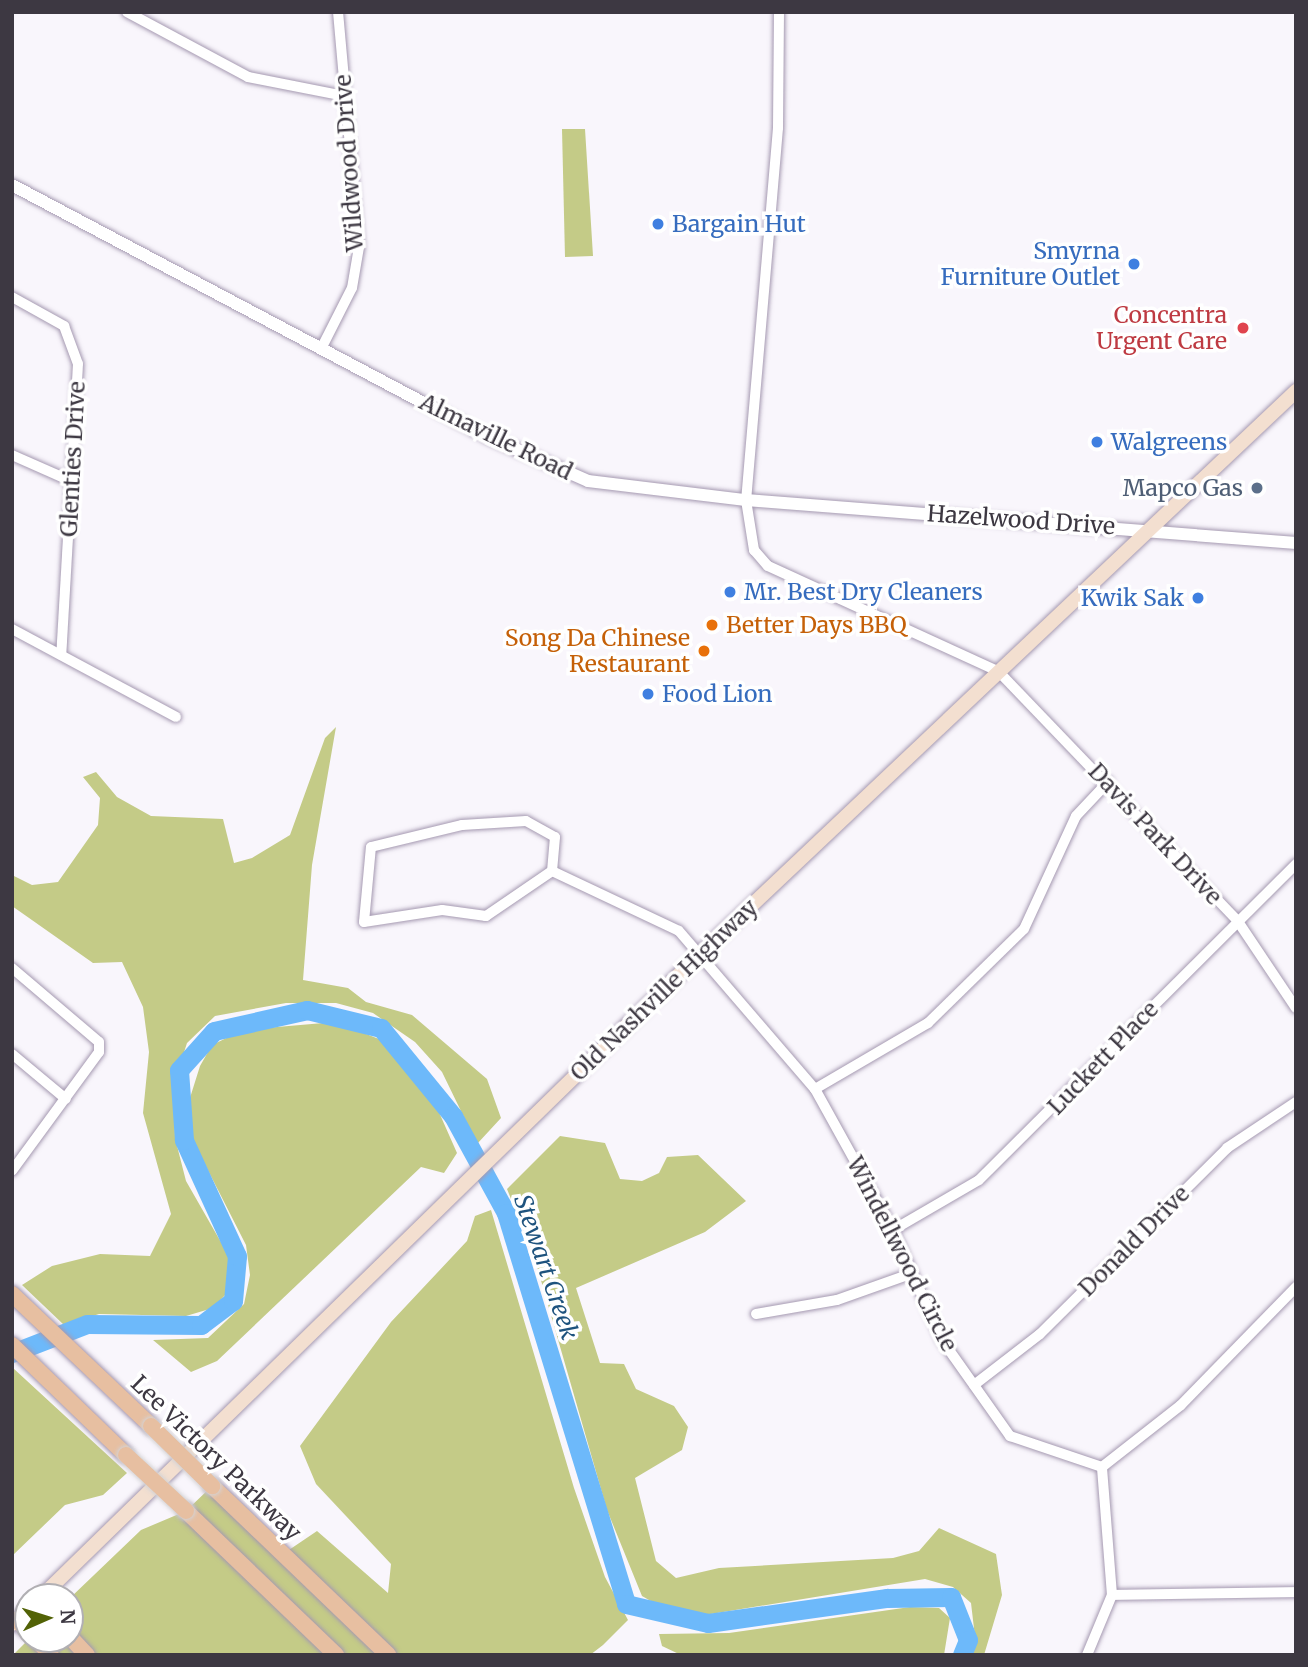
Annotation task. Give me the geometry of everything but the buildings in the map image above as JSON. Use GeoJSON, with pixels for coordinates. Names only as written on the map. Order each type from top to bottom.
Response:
{"type":"FeatureCollection","features":[{"type":"Feature","properties":{"kind":"main road","name":"Old Nashville Highway"},"geometry":{"type":"LineString","coordinates":[[55,1583],[698,956],[1152,530],[1296,391]]}},
{"type":"Feature","properties":{"kind":"main road","name":"Lee Victory Parkway"},"geometry":{"type":"LineString","coordinates":[[12,1294],[388,1655]]}},
{"type":"Feature","properties":{"kind":"main road"},"geometry":{"type":"LineString","coordinates":[[12,1345],[336,1655]]}},
{"type":"Feature","properties":{"kind":"main road"},"geometry":{"type":"LineString","coordinates":[[257,1579],[274,1605],[326,1655]]}},
{"type":"Feature","properties":{"kind":"street"},"geometry":{"type":"LineString","coordinates":[[127,12],[248,77],[345,96]]}},
{"type":"Feature","properties":{"kind":"street","name":"Wildwood Drive"},"geometry":{"type":"LineString","coordinates":[[321,349],[352,288],[359,247],[338,12]]}},
{"type":"Feature","properties":{"kind":"street"},"geometry":{"type":"LineString","coordinates":[[779,12],[778,128],[746,500],[754,550],[768,566],[999,672]]}},
{"type":"Feature","properties":{"kind":"street","name":"Almaville Road"},"geometry":{"type":"LineString","coordinates":[[12,185],[526,457],[588,481],[746,500]]}},
{"type":"Feature","properties":{"kind":"street","name":"Glenties Drive"},"geometry":{"type":"LineString","coordinates":[[12,297],[64,326],[74,339],[78,364],[61,655]]}},
{"type":"Feature","properties":{"kind":"street"},"geometry":{"type":"LineString","coordinates":[[12,455],[71,481]]}},
{"type":"Feature","properties":{"kind":"street","name":"Hazelwood Drive"},"geometry":{"type":"LineString","coordinates":[[746,500],[1296,542]]}},
{"type":"Feature","properties":{"kind":"street"},"geometry":{"type":"LineString","coordinates":[[12,629],[176,717]]}},
{"type":"Feature","properties":{"kind":"street","name":"Davis Park Drive"},"geometry":{"type":"LineString","coordinates":[[999,672],[1108,782],[1237,920],[1296,1008]]}},
{"type":"Feature","properties":{"kind":"street"},"geometry":{"type":"LineString","coordinates":[[815,1089],[928,1023],[1024,929],[1076,816],[1108,782]]}},
{"type":"Feature","properties":{"kind":"street"},"geometry":{"type":"LineString","coordinates":[[526,821],[555,836],[552,871],[486,916],[442,910],[363,922],[371,847],[462,825],[526,821]]}},
{"type":"Feature","properties":{"kind":"street","name":"Luckett Place"},"geometry":{"type":"LineString","coordinates":[[893,1230],[979,1180],[1296,864]]}},
{"type":"Feature","properties":{"kind":"street","name":"Windellwood Circle"},"geometry":{"type":"LineString","coordinates":[[552,871],[654,915],[678,931],[815,1089],[893,1230],[910,1274],[942,1340],[1010,1436],[1102,1467]]}},
{"type":"Feature","properties":{"kind":"street"},"geometry":{"type":"LineString","coordinates":[[12,968],[99,1042],[99,1052],[12,1171]]}},
{"type":"Feature","properties":{"kind":"street"},"geometry":{"type":"LineString","coordinates":[[12,1054],[66,1099]]}},
{"type":"Feature","properties":{"kind":"street","name":"Donald Drive"},"geometry":{"type":"LineString","coordinates":[[974,1385],[1040,1334],[1227,1148],[1296,1102]]}},
{"type":"Feature","properties":{"kind":"street"},"geometry":{"type":"LineString","coordinates":[[756,1314],[837,1300],[910,1274]]}},
{"type":"Feature","properties":{"kind":"street"},"geometry":{"type":"LineString","coordinates":[[1087,1655],[1112,1595],[1102,1467],[1181,1405],[1296,1287]]}},
{"type":"Feature","properties":{"kind":"street"},"geometry":{"type":"LineString","coordinates":[[1112,1595],[1296,1592]]}},
{"type":"Feature","properties":{"kind":"green space"},"geometry":{"type":"Polygon","coordinates":[[[562,129],[585,129],[593,256],[565,257],[562,129]]]}},
{"type":"Feature","properties":{"kind":"green space"},"geometry":{"type":"Polygon","coordinates":[[[336,727],[312,865],[303,980],[348,988],[366,1002],[412,1015],[487,1079],[501,1118],[477,1144],[442,1072],[415,1042],[373,1013],[336,1003],[286,1003],[215,1016],[187,1043],[174,1083],[175,1138],[186,1181],[230,1258],[228,1292],[213,1308],[186,1316],[99,1314],[64,1325],[22,1285],[52,1266],[100,1254],[150,1256],[171,1214],[143,1113],[149,1052],[143,1007],[122,962],[93,963],[12,906],[12,875],[32,885],[58,882],[98,825],[100,798],[83,777],[96,772],[117,797],[151,816],[223,819],[234,863],[252,858],[290,835],[325,738],[336,727]]]}},
{"type":"Feature","properties":{"kind":"green space"},"geometry":{"type":"Polygon","coordinates":[[[335,1022],[379,1039],[438,1110],[457,1153],[444,1173],[421,1167],[217,1361],[191,1372],[153,1340],[208,1338],[244,1304],[250,1275],[246,1245],[189,1133],[189,1101],[200,1066],[212,1045],[243,1030],[335,1022]]]}},
{"type":"Feature","properties":{"kind":"green space"},"geometry":{"type":"Polygon","coordinates":[[[560,1136],[605,1143],[620,1179],[642,1181],[659,1173],[667,1157],[698,1155],[746,1201],[705,1232],[576,1288],[600,1363],[624,1364],[636,1389],[674,1406],[688,1427],[682,1450],[635,1478],[656,1561],[676,1578],[719,1568],[893,1558],[919,1551],[939,1528],[996,1554],[1002,1595],[984,1655],[968,1655],[975,1637],[971,1603],[953,1587],[925,1579],[705,1615],[663,1608],[642,1596],[607,1510],[534,1256],[507,1189],[560,1136]]]}},
{"type":"Feature","properties":{"kind":"green space"},"geometry":{"type":"Polygon","coordinates":[[[491,1210],[574,1488],[605,1577],[628,1620],[603,1645],[590,1655],[13,1655],[84,1653],[84,1585],[141,1530],[186,1511],[212,1486],[283,1554],[317,1531],[388,1593],[391,1564],[316,1484],[300,1446],[391,1322],[467,1241],[475,1216],[491,1210]]]}},
{"type":"Feature","properties":{"kind":"green space"},"geometry":{"type":"Polygon","coordinates":[[[13,1368],[127,1473],[103,1495],[65,1505],[12,1556],[13,1368]]]}},
{"type":"Feature","properties":{"kind":"green space"},"geometry":{"type":"Polygon","coordinates":[[[910,1607],[939,1608],[950,1618],[944,1655],[681,1655],[662,1646],[659,1634],[729,1633],[910,1607]]]}},
{"type":"Feature","properties":{"kind":"waterway","name":"Stewart Creek"},"geometry":{"type":"LineString","coordinates":[[12,1353],[87,1324],[201,1325],[233,1301],[237,1256],[184,1140],[179,1070],[214,1031],[307,1010],[381,1028],[453,1116],[506,1213],[626,1604],[708,1623],[887,1598],[951,1597],[968,1640],[962,1655]]}},
{"type":"Feature","properties":{"kind":"place","name":"Bargain Hut"},"geometry":{"type":"Point","coordinates":[658,224]}},
{"type":"Feature","properties":{"kind":"place","name":"Smyrna Furniture Outlet"},"geometry":{"type":"Point","coordinates":[1134,264]}},
{"type":"Feature","properties":{"kind":"place","name":"Concentra Urgent Care"},"geometry":{"type":"Point","coordinates":[1243,328]}},
{"type":"Feature","properties":{"kind":"place","name":"Walgreens"},"geometry":{"type":"Point","coordinates":[1097,442]}},
{"type":"Feature","properties":{"kind":"place","name":"Mapco Gas"},"geometry":{"type":"Point","coordinates":[1257,488]}},
{"type":"Feature","properties":{"kind":"place","name":"Mr. Best Dry Cleaners"},"geometry":{"type":"Point","coordinates":[730,592]}},
{"type":"Feature","properties":{"kind":"place","name":"Kwik Sak"},"geometry":{"type":"Point","coordinates":[1198,598]}},
{"type":"Feature","properties":{"kind":"place","name":"Better Days BBQ"},"geometry":{"type":"Point","coordinates":[712,625]}},
{"type":"Feature","properties":{"kind":"place","name":"Song Da Chinese Restaurant"},"geometry":{"type":"Point","coordinates":[704,651]}},
{"type":"Feature","properties":{"kind":"place","name":"Food Lion"},"geometry":{"type":"Point","coordinates":[648,694]}}]}
